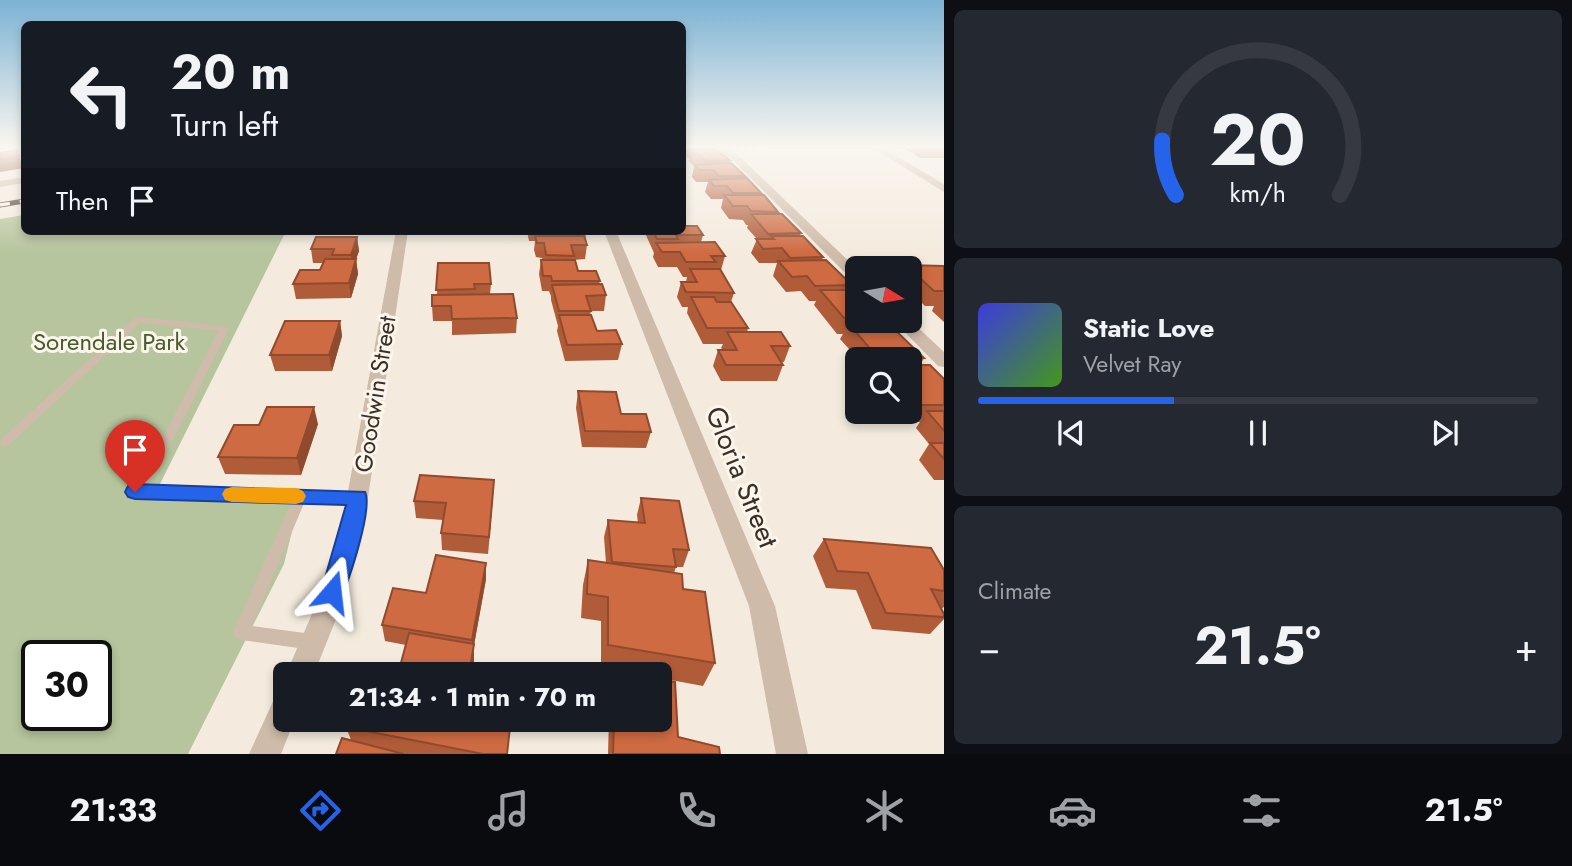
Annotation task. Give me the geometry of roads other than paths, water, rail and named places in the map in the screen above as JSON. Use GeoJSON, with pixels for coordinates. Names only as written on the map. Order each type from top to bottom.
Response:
{"type":"FeatureCollection","features":[{"type":"Feature","properties":{"kind":"street"},"geometry":{"type":"LineString","coordinates":[[762,183],[845,265]]}},
{"type":"Feature","properties":{"kind":"street","name":"Goodwin Street"},"geometry":{"type":"LineString","coordinates":[[305,662],[326,614],[353,524],[401,235]]}},
{"type":"Feature","properties":{"kind":"street","name":"Gloria Street"},"geometry":{"type":"LineString","coordinates":[[612,235],[762,606],[792,754]]}},
{"type":"Feature","properties":{"kind":"street"},"geometry":{"type":"LineString","coordinates":[[914,333],[944,362]]}},
{"type":"Feature","properties":{"kind":"street"},"geometry":{"type":"LineString","coordinates":[[265,754],[274,732]]}},
{"type":"Feature","properties":{"kind":"lane"},"geometry":{"type":"LineString","coordinates":[[5,442],[138,320],[224,329],[171,432],[135,492],[358,498]]}},
{"type":"Feature","properties":{"kind":"lane"},"geometry":{"type":"LineString","coordinates":[[300,496],[241,632],[313,642]]}},
{"type":"Feature","properties":{"kind":"railway"},"geometry":{"type":"LineString","coordinates":[[0,205],[21,202]]}},
{"type":"Feature","properties":{"kind":"park label","name":"Sorendale Park"},"geometry":{"type":"Point","coordinates":[109,341]}}]}
